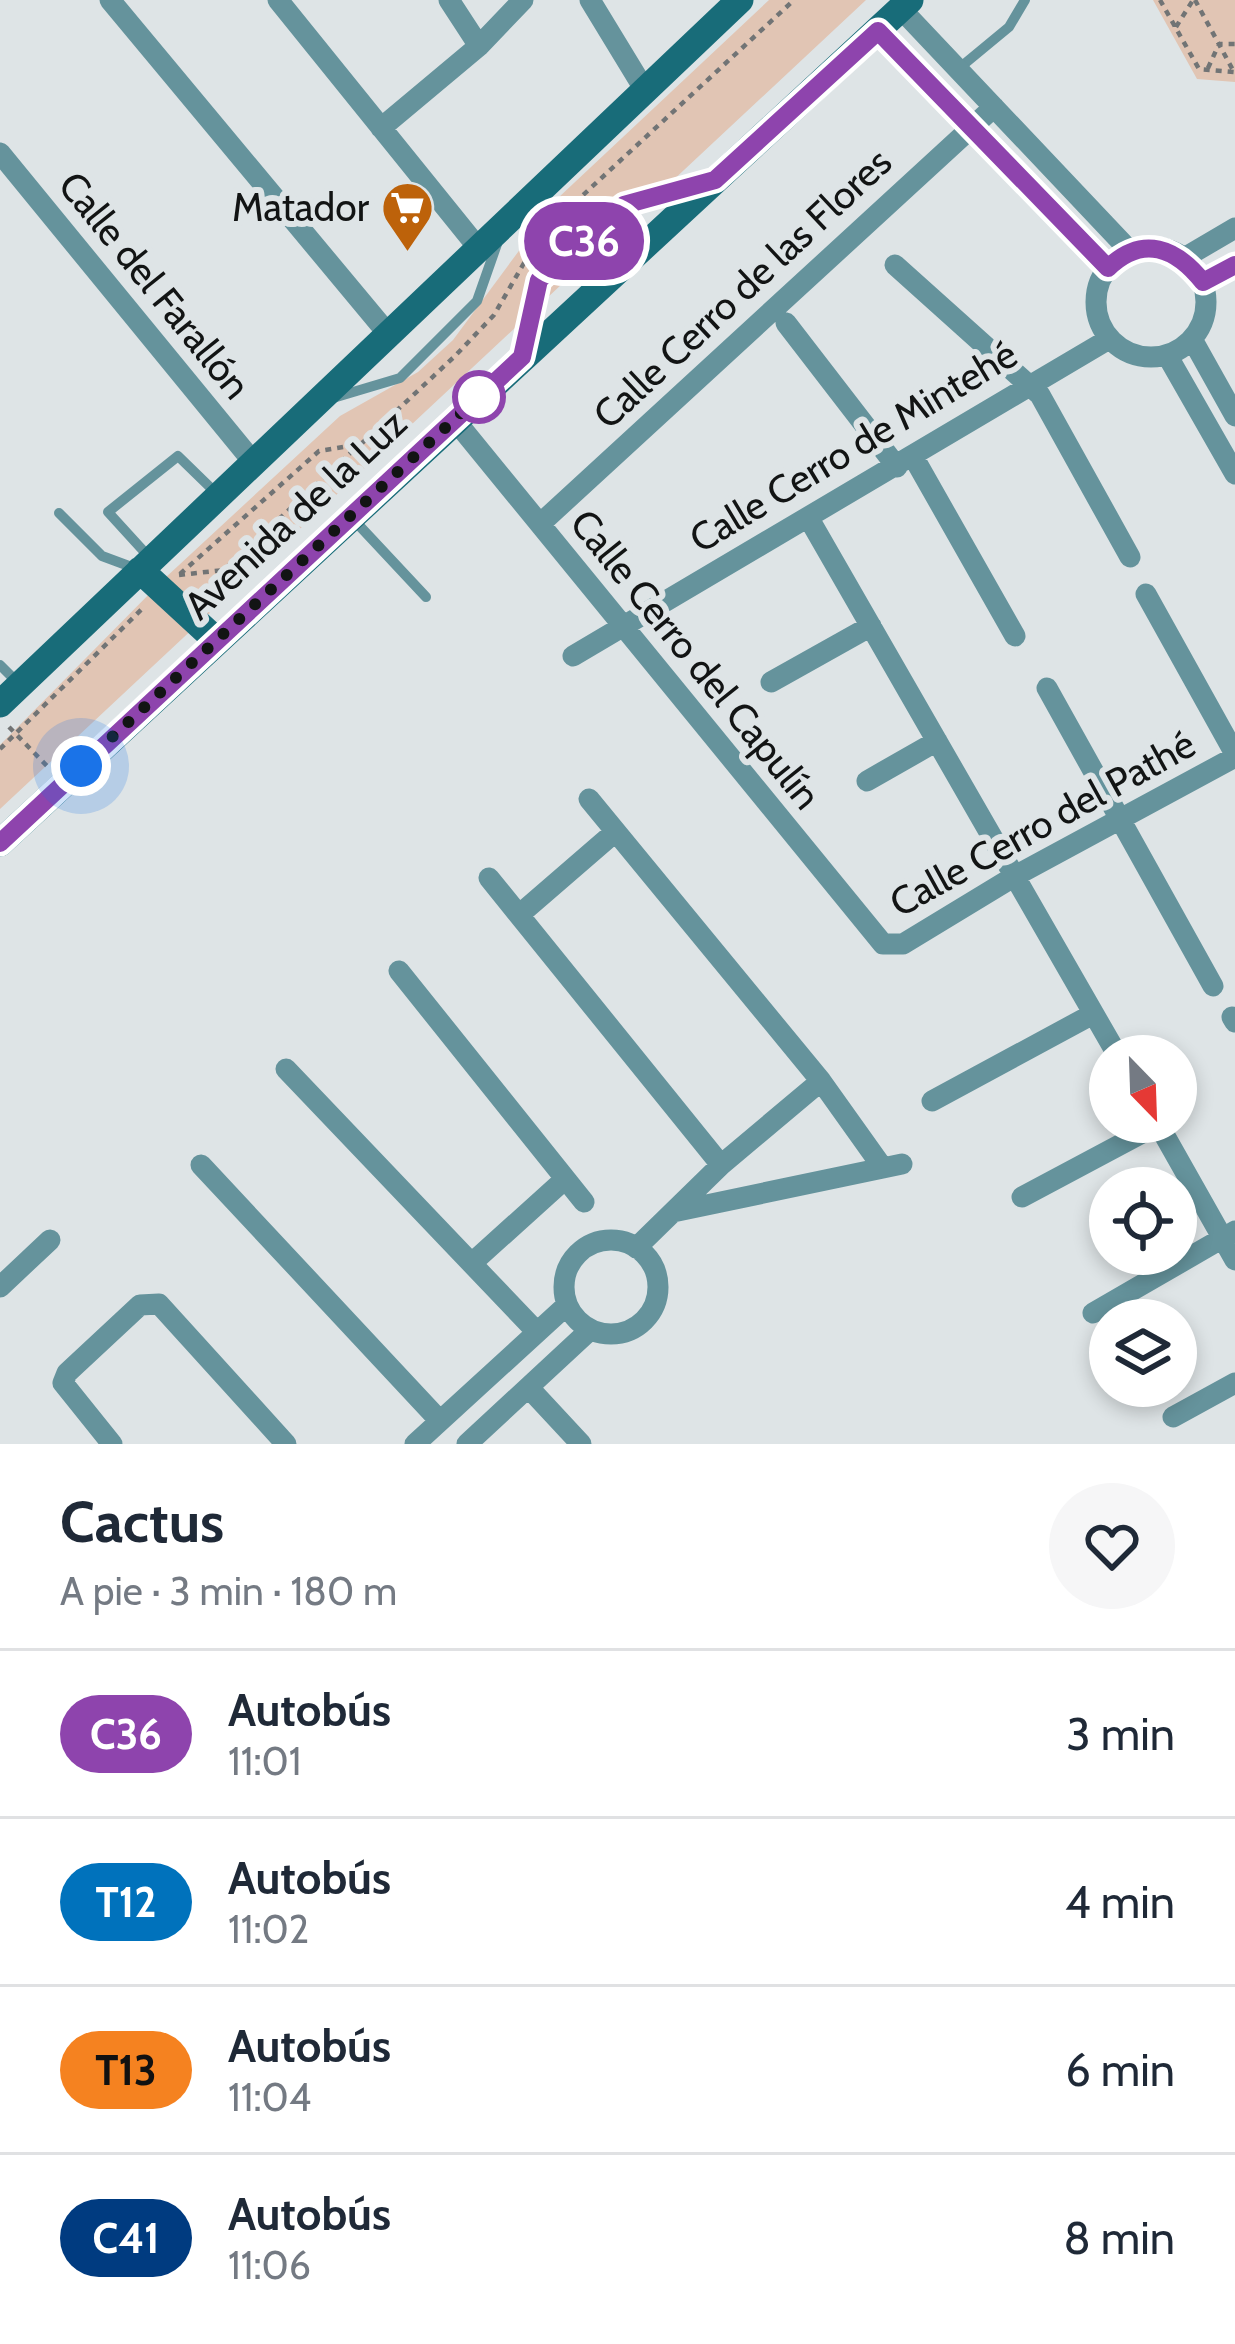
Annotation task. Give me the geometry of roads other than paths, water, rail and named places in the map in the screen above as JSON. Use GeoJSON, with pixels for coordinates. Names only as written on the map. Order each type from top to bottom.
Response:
{"type":"FeatureCollection","features":[{"type":"Feature","properties":{"kind":"main road","name":"Avenida de la Luz"},"geometry":{"type":"LineString","coordinates":[[7,685],[146,565],[739,0]]}},
{"type":"Feature","properties":{"kind":"main road","name":"Avenida de la Luz"},"geometry":{"type":"LineString","coordinates":[[0,843],[906,4]]}},
{"type":"Feature","properties":{"kind":"main road"},"geometry":{"type":"LineString","coordinates":[[146,565],[217,641]]}},
{"type":"Feature","properties":{"kind":"street"},"geometry":{"type":"LineString","coordinates":[[110,0],[389,334]]}},
{"type":"Feature","properties":{"kind":"street"},"geometry":{"type":"LineString","coordinates":[[278,0],[480,250]]}},
{"type":"Feature","properties":{"kind":"street"},"geometry":{"type":"LineString","coordinates":[[449,0],[479,46]]}},
{"type":"Feature","properties":{"kind":"street"},"geometry":{"type":"LineString","coordinates":[[381,128],[479,46],[523,0]]}},
{"type":"Feature","properties":{"kind":"street"},"geometry":{"type":"LineString","coordinates":[[590,0],[646,92]]}},
{"type":"Feature","properties":{"kind":"street"},"geometry":{"type":"LineString","coordinates":[[906,4],[957,70],[1129,250]]}},
{"type":"Feature","properties":{"kind":"street"},"geometry":{"type":"LineString","coordinates":[[878,31],[1108,268]]}},
{"type":"Feature","properties":{"kind":"street","name":"Calle Cerro de las Flores"},"geometry":{"type":"LineString","coordinates":[[541,524],[994,107]]}},
{"type":"Feature","properties":{"kind":"street","name":"Calle del Farallón"},"geometry":{"type":"LineString","coordinates":[[0,153],[254,463]]}},
{"type":"Feature","properties":{"kind":"street"},"geometry":{"type":"LineString","coordinates":[[1184,258],[1235,228]]}},
{"type":"Feature","properties":{"kind":"street"},"geometry":{"type":"LineString","coordinates":[[1154,247],[1184,258],[1203,282],[1203,321],[1192,339],[1167,355],[1146,357],[1109,339],[1097,317],[1096,293],[1108,268],[1129,250],[1154,247]]}},
{"type":"Feature","properties":{"kind":"street"},"geometry":{"type":"LineString","coordinates":[[896,265],[1040,395],[1130,557]]}},
{"type":"Feature","properties":{"kind":"street"},"geometry":{"type":"LineString","coordinates":[[1203,282],[1235,266]]}},
{"type":"Feature","properties":{"kind":"street"},"geometry":{"type":"LineString","coordinates":[[786,323],[906,462],[1015,636]]}},
{"type":"Feature","properties":{"kind":"street","name":"Calle Cerro de Mintehé"},"geometry":{"type":"LineString","coordinates":[[573,656],[619,624],[906,462],[1024,385],[1109,339]]}},
{"type":"Feature","properties":{"kind":"street"},"geometry":{"type":"LineString","coordinates":[[1192,339],[1235,416]]}},
{"type":"Feature","properties":{"kind":"street"},"geometry":{"type":"LineString","coordinates":[[1167,355],[1235,474]]}},
{"type":"Feature","properties":{"kind":"street","name":"Calle Cerro del Capulín"},"geometry":{"type":"LineString","coordinates":[[454,419],[883,944]]}},
{"type":"Feature","properties":{"kind":"street"},"geometry":{"type":"LineString","coordinates":[[808,517],[1106,1035]]}},
{"type":"Feature","properties":{"kind":"street"},"geometry":{"type":"LineString","coordinates":[[1145,594],[1235,755]]}},
{"type":"Feature","properties":{"kind":"street"},"geometry":{"type":"LineString","coordinates":[[772,682],[871,626]]}},
{"type":"Feature","properties":{"kind":"street"},"geometry":{"type":"LineString","coordinates":[[1047,688],[1214,986]]}},
{"type":"Feature","properties":{"kind":"street"},"geometry":{"type":"LineString","coordinates":[[867,781],[937,741]]}},
{"type":"Feature","properties":{"kind":"street","name":"Calle Cerro del Pathé"},"geometry":{"type":"LineString","coordinates":[[883,944],[903,944],[1015,876],[1235,755]]}},
{"type":"Feature","properties":{"kind":"street"},"geometry":{"type":"LineString","coordinates":[[589,799],[893,1166],[672,1212]]}},
{"type":"Feature","properties":{"kind":"street"},"geometry":{"type":"LineString","coordinates":[[519,915],[616,832]]}},
{"type":"Feature","properties":{"kind":"street"},"geometry":{"type":"LineString","coordinates":[[489,878],[722,1165]]}},
{"type":"Feature","properties":{"kind":"street"},"geometry":{"type":"LineString","coordinates":[[399,970],[584,1202]]}},
{"type":"Feature","properties":{"kind":"street"},"geometry":{"type":"LineString","coordinates":[[932,1101],[1093,1014]]}},
{"type":"Feature","properties":{"kind":"street"},"geometry":{"type":"LineString","coordinates":[[286,1069],[535,1330]]}},
{"type":"Feature","properties":{"kind":"street"},"geometry":{"type":"LineString","coordinates":[[636,1248],[722,1165],[821,1082]]}},
{"type":"Feature","properties":{"kind":"street"},"geometry":{"type":"LineString","coordinates":[[1022,1197],[1121,1143]]}},
{"type":"Feature","properties":{"kind":"street"},"geometry":{"type":"LineString","coordinates":[[1171,1143],[1229,1234],[1235,1260]]}},
{"type":"Feature","properties":{"kind":"street"},"geometry":{"type":"LineString","coordinates":[[201,1165],[440,1420]]}},
{"type":"Feature","properties":{"kind":"street"},"geometry":{"type":"LineString","coordinates":[[472,1263],[564,1180]]}},
{"type":"Feature","properties":{"kind":"street"},"geometry":{"type":"LineString","coordinates":[[1117,1299],[1229,1234]]}},
{"type":"Feature","properties":{"kind":"street"},"geometry":{"type":"LineString","coordinates":[[0,1287],[50,1240]]}},
{"type":"Feature","properties":{"kind":"street"},"geometry":{"type":"LineString","coordinates":[[612,1240],[636,1248],[656,1272],[652,1310],[624,1333],[590,1330],[567,1305],[567,1269],[578,1254],[612,1240]]}},
{"type":"Feature","properties":{"kind":"street"},"geometry":{"type":"LineString","coordinates":[[112,1444],[63,1383],[67,1372],[125,1318],[151,1302],[159,1304],[286,1444]]}},
{"type":"Feature","properties":{"kind":"street"},"geometry":{"type":"LineString","coordinates":[[415,1444],[567,1305]]}},
{"type":"Feature","properties":{"kind":"street"},"geometry":{"type":"LineString","coordinates":[[466,1444],[590,1330]]}},
{"type":"Feature","properties":{"kind":"street"},"geometry":{"type":"LineString","coordinates":[[1173,1417],[1235,1382]]}},
{"type":"Feature","properties":{"kind":"street"},"geometry":{"type":"LineString","coordinates":[[529,1388],[581,1444]]}},
{"type":"Feature","properties":{"kind":"lane"},"geometry":{"type":"LineString","coordinates":[[957,70],[1009,27],[1025,0]]}},
{"type":"Feature","properties":{"kind":"lane"},"geometry":{"type":"LineString","coordinates":[[522,357],[539,280],[624,205],[715,180]]}},
{"type":"Feature","properties":{"kind":"lane"},"geometry":{"type":"LineString","coordinates":[[318,403],[400,378],[477,301],[502,229]]}},
{"type":"Feature","properties":{"kind":"lane"},"geometry":{"type":"LineString","coordinates":[[146,565],[108,512],[178,456],[219,496]]}},
{"type":"Feature","properties":{"kind":"lane"},"geometry":{"type":"LineString","coordinates":[[59,513],[102,556],[146,565]]}},
{"type":"Feature","properties":{"kind":"lane"},"geometry":{"type":"LineString","coordinates":[[350,515],[426,597]]}},
{"type":"Feature","properties":{"kind":"place","name":"Matador"},"geometry":{"type":"Point","coordinates":[408,253]}}]}
